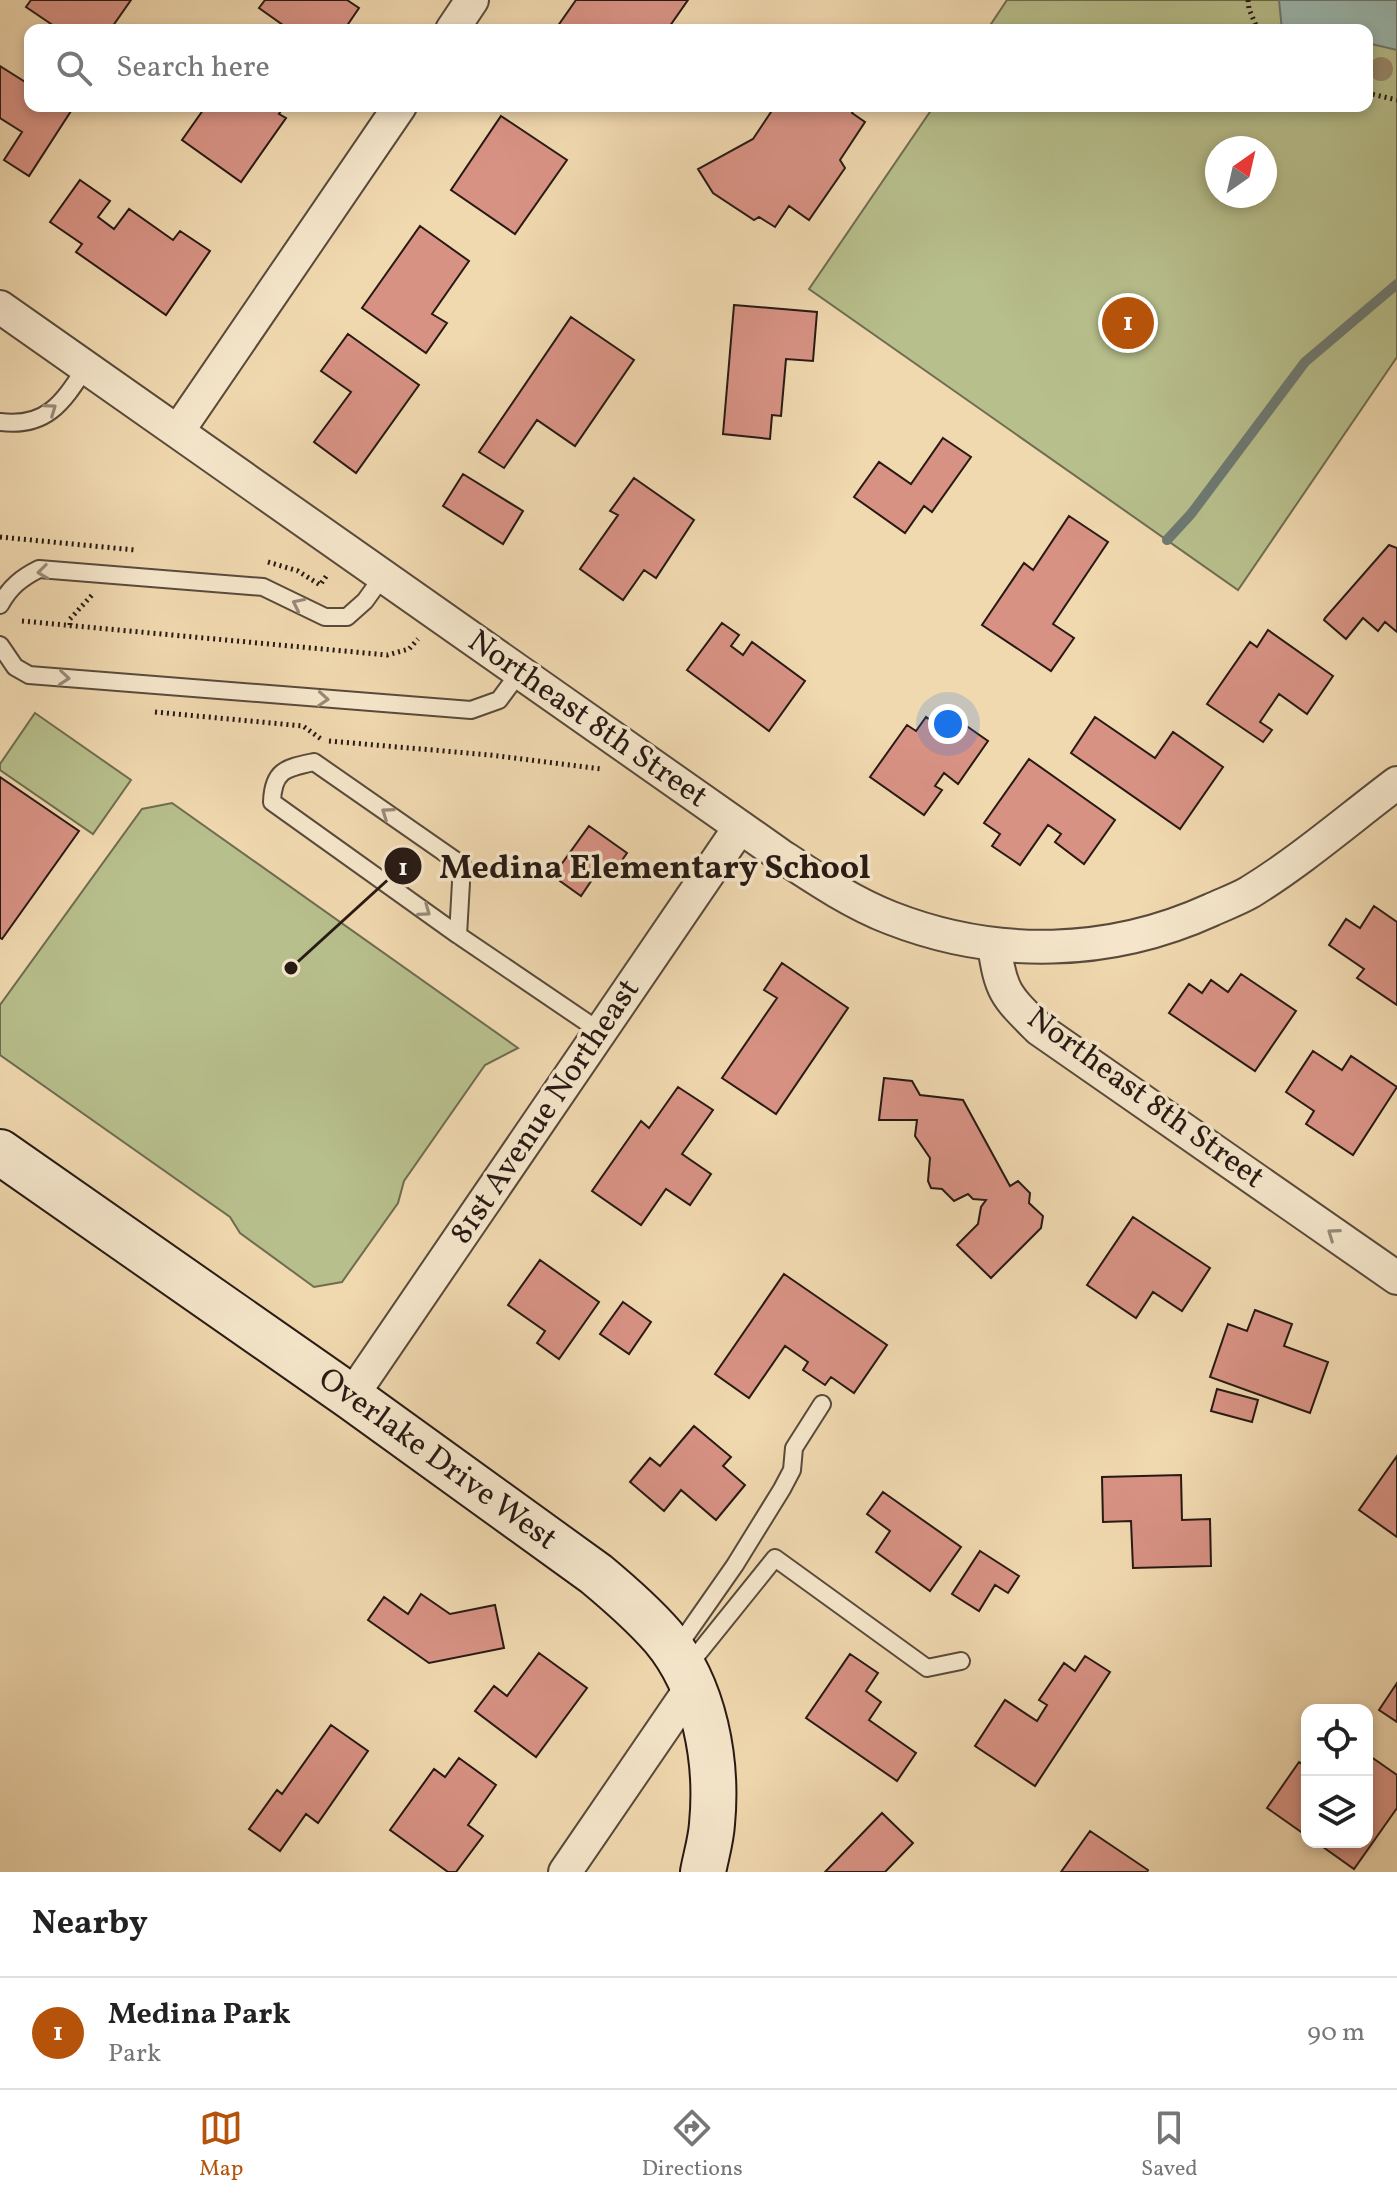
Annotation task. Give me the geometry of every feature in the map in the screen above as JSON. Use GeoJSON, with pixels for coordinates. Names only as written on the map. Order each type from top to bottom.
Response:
{"type":"FeatureCollection","features":[{"type":"Feature","properties":{"kind":"street"},"geometry":{"type":"LineString","coordinates":[[456,24],[472,0]]}},
{"type":"Feature","properties":{"kind":"street"},"geometry":{"type":"LineString","coordinates":[[178,431],[396,112]]}},
{"type":"Feature","properties":{"kind":"street","name":"Northeast 8th Street"},"geometry":{"type":"LineString","coordinates":[[0,307],[826,885],[888,917],[940,935],[994,945],[1000,982],[1013,1003],[1039,1029],[1397,1278]]}},
{"type":"Feature","properties":{"kind":"street"},"geometry":{"type":"LineString","coordinates":[[994,945],[1063,948],[1124,940],[1194,918],[1248,893],[1397,783]]}},
{"type":"Feature","properties":{"kind":"street","name":"81st Avenue Northeast"},"geometry":{"type":"LineString","coordinates":[[351,1397],[740,827]]}},
{"type":"Feature","properties":{"kind":"street","name":"Overlake Drive West"},"geometry":{"type":"LineString","coordinates":[[0,1152],[351,1397],[596,1574],[634,1606],[666,1640],[684,1669],[701,1711],[712,1767],[712,1824],[703,1872]]}},
{"type":"Feature","properties":{"kind":"street"},"geometry":{"type":"LineString","coordinates":[[565,1872],[684,1669]]}},
{"type":"Feature","properties":{"kind":"lane"},"geometry":{"type":"LineString","coordinates":[[0,422],[17,424],[36,419],[57,408],[86,367]]}},
{"type":"Feature","properties":{"kind":"lane"},"geometry":{"type":"LineString","coordinates":[[0,605],[16,583],[39,569],[263,587],[325,617],[347,617],[365,601],[383,576]]}},
{"type":"Feature","properties":{"kind":"lane"},"geometry":{"type":"LineString","coordinates":[[0,645],[15,667],[29,675],[471,710],[499,700],[519,673]]}},
{"type":"Feature","properties":{"kind":"lane"},"geometry":{"type":"LineString","coordinates":[[458,935],[462,865],[314,762],[287,767],[272,786],[272,802],[458,935],[601,1032]]}},
{"type":"Feature","properties":{"kind":"lane"},"geometry":{"type":"LineString","coordinates":[[684,1669],[735,1565],[792,1470],[794,1448],[822,1404]]}},
{"type":"Feature","properties":{"kind":"lane"},"geometry":{"type":"LineString","coordinates":[[684,1669],[775,1558],[927,1668],[961,1661]]}},
{"type":"Feature","properties":{"kind":"path"},"geometry":{"type":"LineString","coordinates":[[1248,0],[1255,24]]}},
{"type":"Feature","properties":{"kind":"path"},"geometry":{"type":"LineString","coordinates":[[1373,94],[1397,100]]}},
{"type":"Feature","properties":{"kind":"path"},"geometry":{"type":"LineString","coordinates":[[70,625],[70,619],[92,595]]}},
{"type":"Feature","properties":{"kind":"path"},"geometry":{"type":"LineString","coordinates":[[22,621],[387,655],[409,649],[419,638]]}},
{"type":"Feature","properties":{"kind":"path"},"geometry":{"type":"LineString","coordinates":[[148,711],[303,726],[336,750]]}},
{"type":"Feature","properties":{"kind":"path"},"geometry":{"type":"LineString","coordinates":[[324,741],[490,755],[605,770]]}},
{"type":"Feature","properties":{"kind":"green space"},"geometry":{"type":"Polygon","coordinates":[[[1007,0],[1397,0],[1397,357],[1238,590],[809,289],[930,112],[1373,112],[1373,24],[991,24],[1007,0]]]}},
{"type":"Feature","properties":{"kind":"green space"},"geometry":{"type":"Polygon","coordinates":[[[35,713],[131,780],[93,834],[0,770],[0,764],[35,713]]]}},
{"type":"Feature","properties":{"kind":"green space"},"geometry":{"type":"Polygon","coordinates":[[[172,803],[518,1048],[485,1065],[404,1181],[398,1203],[342,1282],[314,1287],[240,1233],[230,1217],[0,1055],[0,1005],[142,809],[172,803]]]}},
{"type":"Feature","properties":{"kind":"water"},"geometry":{"type":"Polygon","coordinates":[[[1279,0],[1397,0],[1397,50],[1373,44],[1373,24],[1281,24],[1279,0]]]}},
{"type":"Feature","properties":{"kind":"building"},"geometry":{"type":"Polygon","coordinates":[[[31,0],[131,0],[114,24],[51,24],[26,7],[31,0]]]}},
{"type":"Feature","properties":{"kind":"building"},"geometry":{"type":"Polygon","coordinates":[[[265,0],[347,0],[359,8],[348,24],[282,24],[259,8],[265,0]]]}},
{"type":"Feature","properties":{"kind":"building"},"geometry":{"type":"Polygon","coordinates":[[[576,0],[688,0],[671,24],[559,24],[576,0]]]}},
{"type":"Feature","properties":{"kind":"building"},"geometry":{"type":"Polygon","coordinates":[[[0,66],[24,81],[24,112],[70,112],[29,176],[4,160],[22,132],[0,118],[0,66]]]}},
{"type":"Feature","properties":{"kind":"building"},"geometry":{"type":"Polygon","coordinates":[[[202,112],[280,112],[286,118],[241,182],[182,140],[202,112]]]}},
{"type":"Feature","properties":{"kind":"building"},"geometry":{"type":"Polygon","coordinates":[[[771,112],[853,112],[865,122],[840,160],[845,168],[809,220],[789,206],[775,227],[759,217],[754,220],[713,193],[698,169],[753,139],[771,112]]]}},
{"type":"Feature","properties":{"kind":"building"},"geometry":{"type":"Polygon","coordinates":[[[501,116],[567,160],[515,234],[451,190],[501,116]]]}},
{"type":"Feature","properties":{"kind":"building"},"geometry":{"type":"Polygon","coordinates":[[[80,180],[110,201],[98,217],[114,229],[129,209],[173,240],[180,231],[210,251],[166,315],[76,252],[82,244],[50,222],[80,180]]]}},
{"type":"Feature","properties":{"kind":"building"},"geometry":{"type":"Polygon","coordinates":[[[420,226],[469,261],[432,314],[447,323],[426,353],[362,308],[420,226]]]}},
{"type":"Feature","properties":{"kind":"building"},"geometry":{"type":"Polygon","coordinates":[[[734,305],[817,312],[813,361],[786,359],[781,416],[772,415],[770,439],[723,434],[734,305]]]}},
{"type":"Feature","properties":{"kind":"building"},"geometry":{"type":"Polygon","coordinates":[[[571,317],[634,360],[575,446],[537,420],[504,468],[479,452],[571,317]]]}},
{"type":"Feature","properties":{"kind":"building"},"geometry":{"type":"Polygon","coordinates":[[[348,334],[419,385],[356,473],[314,442],[351,392],[321,371],[348,334]]]}},
{"type":"Feature","properties":{"kind":"building"},"geometry":{"type":"Polygon","coordinates":[[[943,438],[971,457],[932,512],[924,506],[905,533],[854,497],[879,462],[911,484],[943,438]]]}},
{"type":"Feature","properties":{"kind":"building"},"geometry":{"type":"Polygon","coordinates":[[[463,474],[523,511],[503,544],[443,506],[463,474]]]}},
{"type":"Feature","properties":{"kind":"building"},"geometry":{"type":"Polygon","coordinates":[[[634,478],[694,520],[656,578],[644,570],[623,600],[580,569],[618,515],[610,511],[634,478]]]}},
{"type":"Feature","properties":{"kind":"building"},"geometry":{"type":"Polygon","coordinates":[[[1069,516],[1108,542],[1053,624],[1074,638],[1051,671],[982,625],[1024,563],[1033,570],[1069,516]]]}},
{"type":"Feature","properties":{"kind":"building"},"geometry":{"type":"Polygon","coordinates":[[[1389,545],[1397,548],[1397,632],[1385,622],[1378,631],[1363,618],[1346,639],[1324,620],[1389,545]]]}},
{"type":"Feature","properties":{"kind":"building"},"geometry":{"type":"Polygon","coordinates":[[[722,623],[739,635],[731,646],[743,655],[752,642],[805,681],[769,731],[687,670],[722,623]]]}},
{"type":"Feature","properties":{"kind":"building"},"geometry":{"type":"Polygon","coordinates":[[[1268,630],[1333,676],[1307,714],[1279,694],[1260,722],[1272,730],[1263,742],[1207,704],[1250,642],[1257,647],[1268,630]]]}},
{"type":"Feature","properties":{"kind":"building"},"geometry":{"type":"Polygon","coordinates":[[[948,713],[988,741],[958,784],[944,773],[935,786],[942,790],[924,815],[870,777],[907,725],[916,731],[926,717],[938,726],[948,713]]]}},
{"type":"Feature","properties":{"kind":"building"},"geometry":{"type":"Polygon","coordinates":[[[1095,717],[1155,758],[1173,732],[1223,767],[1180,829],[1071,753],[1095,717]]]}},
{"type":"Feature","properties":{"kind":"building"},"geometry":{"type":"Polygon","coordinates":[[[1029,759],[1115,820],[1084,864],[1055,842],[1061,834],[1048,825],[1020,865],[992,846],[1000,834],[984,823],[1029,759]]]}},
{"type":"Feature","properties":{"kind":"building"},"geometry":{"type":"Polygon","coordinates":[[[0,777],[79,831],[2,939],[0,938],[0,777]]]}},
{"type":"Feature","properties":{"kind":"building"},"geometry":{"type":"Polygon","coordinates":[[[589,826],[627,853],[611,876],[600,868],[581,896],[553,876],[589,826]]]}},
{"type":"Feature","properties":{"kind":"building"},"geometry":{"type":"Polygon","coordinates":[[[1374,906],[1397,922],[1397,1005],[1357,978],[1364,969],[1329,945],[1346,919],[1360,928],[1374,906]]]}},
{"type":"Feature","properties":{"kind":"building"},"geometry":{"type":"Polygon","coordinates":[[[782,963],[848,1008],[776,1114],[722,1078],[777,998],[764,990],[782,963]]]}},
{"type":"Feature","properties":{"kind":"building"},"geometry":{"type":"Polygon","coordinates":[[[1241,974],[1296,1011],[1255,1071],[1169,1013],[1189,984],[1202,993],[1211,980],[1228,992],[1241,974]]]}},
{"type":"Feature","properties":{"kind":"building"},"geometry":{"type":"Polygon","coordinates":[[[1313,1051],[1342,1070],[1351,1056],[1397,1087],[1353,1155],[1306,1124],[1314,1111],[1286,1092],[1313,1051]]]}},
{"type":"Feature","properties":{"kind":"building"},"geometry":{"type":"Polygon","coordinates":[[[884,1078],[912,1081],[920,1095],[963,1100],[1010,1186],[1018,1181],[1030,1193],[1029,1203],[1043,1216],[1041,1228],[991,1278],[957,1245],[978,1224],[981,1207],[986,1200],[973,1199],[968,1194],[954,1201],[942,1189],[931,1188],[928,1181],[930,1158],[915,1136],[917,1120],[879,1120],[884,1078]]]}},
{"type":"Feature","properties":{"kind":"building"},"geometry":{"type":"Polygon","coordinates":[[[678,1087],[713,1110],[682,1154],[711,1174],[690,1205],[666,1189],[641,1225],[592,1191],[641,1121],[649,1128],[678,1087]]]}},
{"type":"Feature","properties":{"kind":"building"},"geometry":{"type":"Polygon","coordinates":[[[1133,1217],[1210,1268],[1182,1311],[1153,1292],[1136,1318],[1087,1285],[1133,1217]]]}},
{"type":"Feature","properties":{"kind":"building"},"geometry":{"type":"Polygon","coordinates":[[[540,1260],[599,1302],[559,1359],[537,1343],[545,1331],[508,1305],[540,1260]]]}},
{"type":"Feature","properties":{"kind":"building"},"geometry":{"type":"Polygon","coordinates":[[[784,1274],[887,1345],[854,1393],[831,1377],[825,1385],[803,1370],[808,1362],[785,1346],[749,1398],[715,1374],[784,1274]]]}},
{"type":"Feature","properties":{"kind":"building"},"geometry":{"type":"Polygon","coordinates":[[[623,1302],[651,1322],[629,1354],[600,1334],[623,1302]]]}},
{"type":"Feature","properties":{"kind":"building"},"geometry":{"type":"Polygon","coordinates":[[[1255,1310],[1292,1324],[1284,1346],[1328,1362],[1310,1413],[1210,1377],[1228,1324],[1247,1331],[1255,1310]]]}},
{"type":"Feature","properties":{"kind":"building"},"geometry":{"type":"Polygon","coordinates":[[[1217,1389],[1258,1400],[1252,1422],[1211,1411],[1217,1389]]]}},
{"type":"Feature","properties":{"kind":"building"},"geometry":{"type":"Polygon","coordinates":[[[694,1426],[731,1457],[723,1466],[745,1485],[716,1520],[681,1490],[664,1511],[630,1482],[650,1458],[660,1466],[694,1426]]]}},
{"type":"Feature","properties":{"kind":"building"},"geometry":{"type":"Polygon","coordinates":[[[1397,1456],[1397,1537],[1359,1510],[1397,1456]]]}},
{"type":"Feature","properties":{"kind":"building"},"geometry":{"type":"Polygon","coordinates":[[[1181,1475],[1182,1520],[1210,1519],[1211,1566],[1133,1568],[1131,1521],[1103,1522],[1102,1477],[1181,1475]]]}},
{"type":"Feature","properties":{"kind":"building"},"geometry":{"type":"Polygon","coordinates":[[[883,1492],[961,1547],[930,1591],[876,1552],[890,1531],[867,1514],[883,1492]]]}},
{"type":"Feature","properties":{"kind":"building"},"geometry":{"type":"Polygon","coordinates":[[[980,1551],[1019,1576],[1008,1593],[995,1585],[979,1611],[952,1594],[980,1551]]]}},
{"type":"Feature","properties":{"kind":"building"},"geometry":{"type":"Polygon","coordinates":[[[421,1594],[450,1614],[495,1605],[504,1648],[429,1663],[368,1620],[384,1597],[408,1614],[421,1594]]]}},
{"type":"Feature","properties":{"kind":"building"},"geometry":{"type":"Polygon","coordinates":[[[539,1653],[587,1688],[536,1757],[475,1711],[494,1686],[507,1696],[539,1653]]]}},
{"type":"Feature","properties":{"kind":"building"},"geometry":{"type":"Polygon","coordinates":[[[850,1654],[878,1673],[866,1691],[881,1702],[869,1720],[916,1753],[897,1781],[806,1718],[850,1654]]]}},
{"type":"Feature","properties":{"kind":"building"},"geometry":{"type":"Polygon","coordinates":[[[1085,1656],[1110,1672],[1035,1786],[975,1746],[1005,1700],[1037,1721],[1047,1705],[1039,1700],[1064,1663],[1075,1671],[1085,1656]]]}},
{"type":"Feature","properties":{"kind":"building"},"geometry":{"type":"Polygon","coordinates":[[[1397,1683],[1397,1722],[1379,1710],[1397,1683]]]}},
{"type":"Feature","properties":{"kind":"building"},"geometry":{"type":"Polygon","coordinates":[[[331,1725],[368,1751],[318,1823],[306,1814],[280,1851],[249,1829],[277,1790],[282,1794],[331,1725]]]}},
{"type":"Feature","properties":{"kind":"building"},"geometry":{"type":"Polygon","coordinates":[[[459,1758],[496,1785],[468,1825],[483,1836],[456,1872],[448,1872],[390,1830],[434,1769],[445,1777],[459,1758]]]}},
{"type":"Feature","properties":{"kind":"building"},"geometry":{"type":"Polygon","coordinates":[[[1373,1758],[1397,1775],[1397,1808],[1373,1842],[1373,1758]]]}},
{"type":"Feature","properties":{"kind":"building"},"geometry":{"type":"Polygon","coordinates":[[[1299,1762],[1301,1763],[1301,1832],[1267,1808],[1299,1762]]]}},
{"type":"Feature","properties":{"kind":"building"},"geometry":{"type":"Polygon","coordinates":[[[882,1813],[913,1843],[885,1872],[825,1872],[882,1813]]]}},
{"type":"Feature","properties":{"kind":"building"},"geometry":{"type":"Polygon","coordinates":[[[1090,1831],[1148,1870],[1147,1872],[1061,1872],[1090,1831]]]}},
{"type":"Feature","properties":{"kind":"building"},"geometry":{"type":"Polygon","coordinates":[[[1324,1848],[1369,1848],[1354,1869],[1324,1848]]]}},
{"type":"Feature","properties":{"kind":"waterway"},"geometry":{"type":"LineString","coordinates":[[1167,540],[1191,514],[1305,362],[1397,284]]}},
{"type":"Feature","properties":{"kind":"place","name":"Medina Park"},"geometry":{"type":"Point","coordinates":[1128,323]}},
{"type":"Feature","properties":{"kind":"place","name":"Medina Elementary School"},"geometry":{"type":"Point","coordinates":[291,968]}}]}
